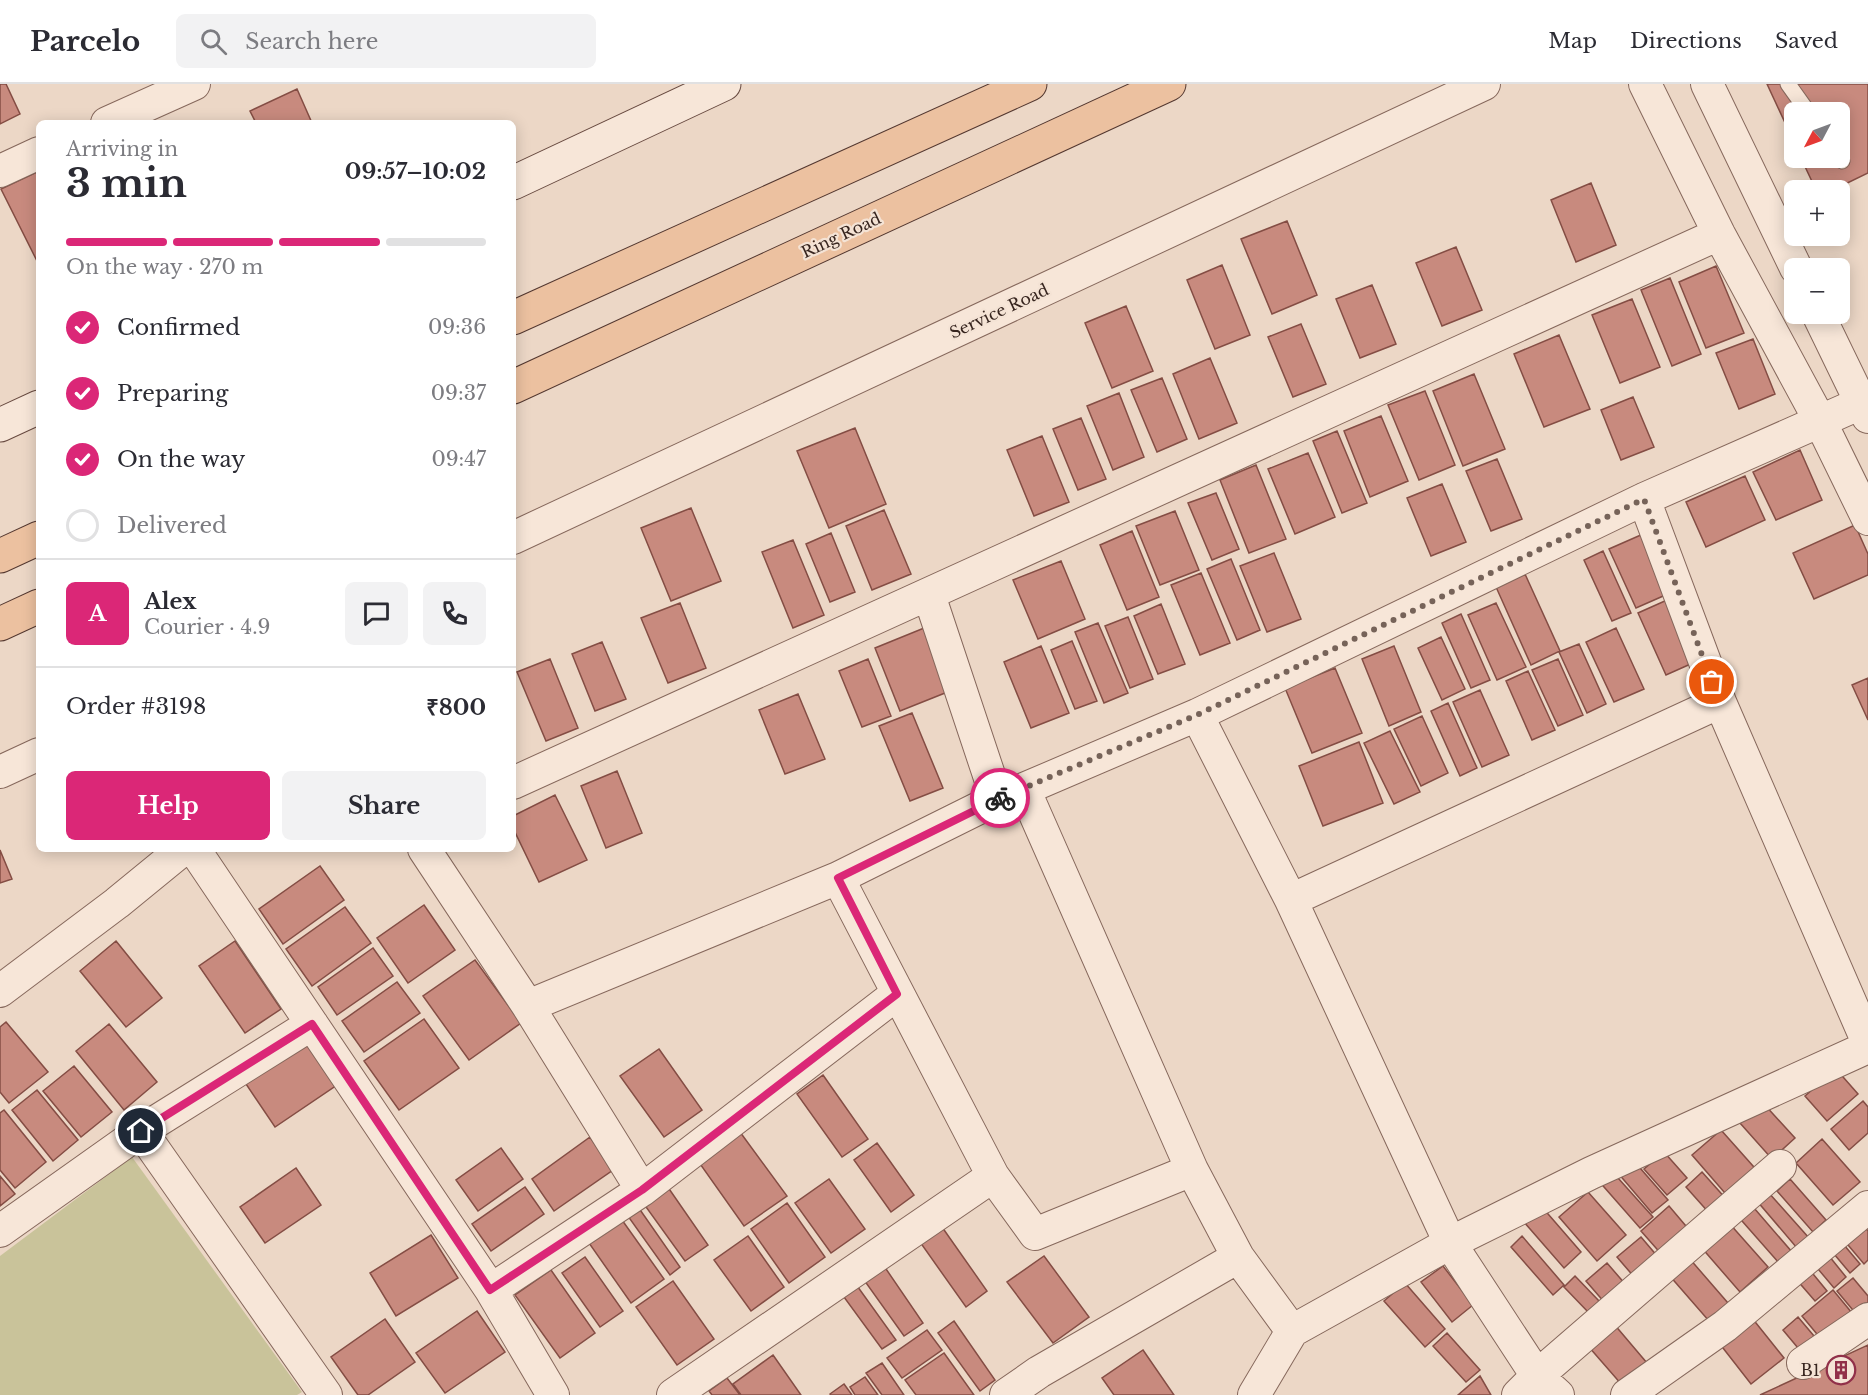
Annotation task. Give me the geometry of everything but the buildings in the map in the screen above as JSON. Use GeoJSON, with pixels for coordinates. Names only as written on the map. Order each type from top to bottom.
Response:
{"type":"FeatureCollection","features":[{"type":"Feature","properties":{"kind":"main road"},"geometry":{"type":"LineString","coordinates":[[516,317],[1030,84]]}},
{"type":"Feature","properties":{"kind":"main road","name":"Ring Road"},"geometry":{"type":"LineString","coordinates":[[516,386],[1169,84]]}},
{"type":"Feature","properties":{"kind":"main road"},"geometry":{"type":"LineString","coordinates":[[0,556],[36,539]]}},
{"type":"Feature","properties":{"kind":"main road"},"geometry":{"type":"LineString","coordinates":[[0,624],[36,607]]}},
{"type":"Feature","properties":{"kind":"street"},"geometry":{"type":"LineString","coordinates":[[114,120],[194,84]]}},
{"type":"Feature","properties":{"kind":"street"},"geometry":{"type":"LineString","coordinates":[[516,182],[724,84]]}},
{"type":"Feature","properties":{"kind":"street","name":"Service Road"},"geometry":{"type":"LineString","coordinates":[[516,537],[1484,84]]}},
{"type":"Feature","properties":{"kind":"street"},"geometry":{"type":"LineString","coordinates":[[1645,84],[1719,234],[1820,421],[1868,519]]}},
{"type":"Feature","properties":{"kind":"street"},"geometry":{"type":"LineString","coordinates":[[1707,84],[1791,258]]}},
{"type":"Feature","properties":{"kind":"street"},"geometry":{"type":"LineString","coordinates":[[0,171],[36,154]]}},
{"type":"Feature","properties":{"kind":"street"},"geometry":{"type":"LineString","coordinates":[[516,782],[1719,234]]}},
{"type":"Feature","properties":{"kind":"street"},"geometry":{"type":"LineString","coordinates":[[528,1006],[838,878],[1011,794],[1197,715],[1644,499],[1820,421],[1866,406],[1823,324]]}},
{"type":"Feature","properties":{"kind":"street"},"geometry":{"type":"LineString","coordinates":[[0,425],[36,408]]}},
{"type":"Feature","properties":{"kind":"street"},"geometry":{"type":"LineString","coordinates":[[1254,1395],[1292,1331],[1449,1243],[1591,1173],[1868,1045],[1720,702],[1644,499]]}},
{"type":"Feature","properties":{"kind":"street"},"geometry":{"type":"LineString","coordinates":[[929,595],[1011,794],[1192,1170],[1238,1257],[1292,1331]]}},
{"type":"Feature","properties":{"kind":"street"},"geometry":{"type":"LineString","coordinates":[[1291,900],[1720,702]]}},
{"type":"Feature","properties":{"kind":"street"},"geometry":{"type":"LineString","coordinates":[[1197,715],[1291,900],[1449,1243],[1537,1389],[1780,1166]]}},
{"type":"Feature","properties":{"kind":"street"},"geometry":{"type":"LineString","coordinates":[[0,772],[36,755]]}},
{"type":"Feature","properties":{"kind":"street"},"geometry":{"type":"LineString","coordinates":[[0,991],[117,903],[179,852]]}},
{"type":"Feature","properties":{"kind":"street"},"geometry":{"type":"LineString","coordinates":[[196,852],[490,1290],[553,1395]]}},
{"type":"Feature","properties":{"kind":"street"},"geometry":{"type":"LineString","coordinates":[[426,852],[528,1006],[642,1190]]}},
{"type":"Feature","properties":{"kind":"street"},"geometry":{"type":"LineString","coordinates":[[838,878],[993,1176],[1035,1234],[1192,1170]]}},
{"type":"Feature","properties":{"kind":"street"},"geometry":{"type":"LineString","coordinates":[[490,1290],[642,1190],[897,994]]}},
{"type":"Feature","properties":{"kind":"street"},"geometry":{"type":"LineString","coordinates":[[0,1232],[141,1131],[312,1024]]}},
{"type":"Feature","properties":{"kind":"street"},"geometry":{"type":"LineString","coordinates":[[141,1131],[326,1395]]}},
{"type":"Feature","properties":{"kind":"street"},"geometry":{"type":"LineString","coordinates":[[673,1395],[993,1176]]}},
{"type":"Feature","properties":{"kind":"street"},"geometry":{"type":"LineString","coordinates":[[1627,1395],[1725,1326],[1868,1207]]}},
{"type":"Feature","properties":{"kind":"street"},"geometry":{"type":"LineString","coordinates":[[1006,1395],[1039,1372],[1238,1257]]}},
{"type":"Feature","properties":{"kind":"street"},"geometry":{"type":"LineString","coordinates":[[1803,1363],[1868,1319]]}},
{"type":"Feature","properties":{"kind":"lane"},"geometry":{"type":"LineString","coordinates":[[1788,84],[1801,102]]}},
{"type":"Feature","properties":{"kind":"shaded area"},"geometry":{"type":"Polygon","coordinates":[[[132,1157],[302,1392],[297,1395],[0,1395],[0,1256],[132,1157]]]}},
{"type":"Feature","properties":{"kind":"way so far"},"geometry":{"type":"LineString","coordinates":[[1000,798],[1197,715],[1644,499],[1712,682]]}},
{"type":"Feature","properties":{"kind":"place","name":"B1"},"geometry":{"type":"Point","coordinates":[1841,1370]}},
{"type":"Feature","properties":{"kind":"route"},"geometry":{"type":"LineString","coordinates":[[141,1131],[312,1024],[490,1290],[642,1190],[897,994],[838,878],[1000,798]]}}]}
